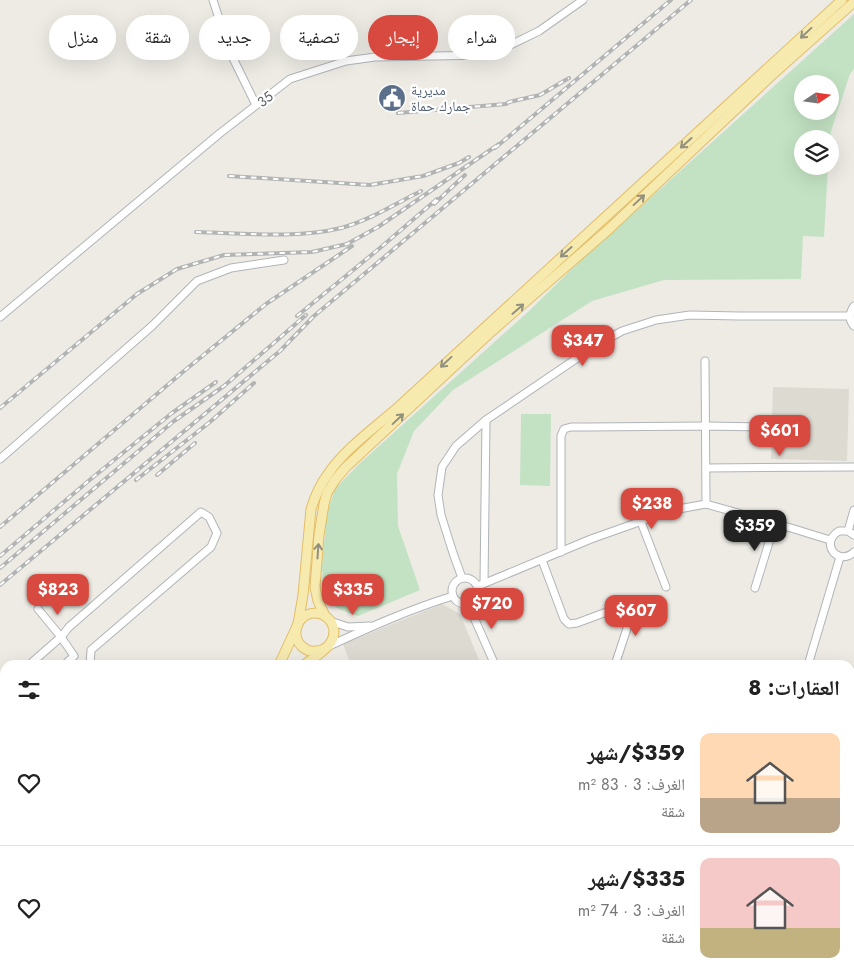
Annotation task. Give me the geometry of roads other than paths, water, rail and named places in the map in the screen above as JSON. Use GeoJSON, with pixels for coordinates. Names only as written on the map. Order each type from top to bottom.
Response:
{"type":"FeatureCollection","features":[{"type":"Feature","properties":{"kind":"main road"},"geometry":{"type":"LineString","coordinates":[[327,647],[318,652],[303,648],[298,641],[296,633],[303,595],[311,509],[315,496],[329,472],[349,450],[842,0]]}},
{"type":"Feature","properties":{"kind":"main road"},"geometry":{"type":"LineString","coordinates":[[310,660],[327,647],[334,635],[333,626],[318,601],[315,587],[319,535],[324,504],[327,493],[335,480],[353,460],[492,331],[608,229],[854,2]]}},
{"type":"Feature","properties":{"kind":"main road"},"geometry":{"type":"LineString","coordinates":[[281,660],[303,617],[311,613],[318,613],[328,618]]}},
{"type":"Feature","properties":{"kind":"street"},"geometry":{"type":"LineString","coordinates":[[213,0],[229,50],[256,105]]}},
{"type":"Feature","properties":{"kind":"street","name":"35"},"geometry":{"type":"LineString","coordinates":[[0,317],[219,134],[290,79],[346,61],[375,57],[490,55],[539,31],[583,0]]}},
{"type":"Feature","properties":{"kind":"street"},"geometry":{"type":"LineString","coordinates":[[0,459],[152,326],[197,282],[231,268],[284,260]]}},
{"type":"Feature","properties":{"kind":"street"},"geometry":{"type":"LineString","coordinates":[[854,306],[850,312],[850,320],[854,326]]}},
{"type":"Feature","properties":{"kind":"street"},"geometry":{"type":"LineString","coordinates":[[462,578],[441,515],[438,495],[442,467],[456,446],[486,420],[592,348],[622,331],[656,320],[690,315],[850,316]]}},
{"type":"Feature","properties":{"kind":"street"},"geometry":{"type":"LineString","coordinates":[[706,361],[706,504]]}},
{"type":"Feature","properties":{"kind":"street"},"geometry":{"type":"LineString","coordinates":[[481,585],[467,578],[462,578],[454,585],[452,592],[458,602],[468,604],[474,601],[481,585],[486,420]]}},
{"type":"Feature","properties":{"kind":"street"},"geometry":{"type":"LineString","coordinates":[[561,552],[561,436],[564,429],[571,427],[706,426],[769,428]]}},
{"type":"Feature","properties":{"kind":"street"},"geometry":{"type":"LineString","coordinates":[[706,468],[854,467]]}},
{"type":"Feature","properties":{"kind":"street"},"geometry":{"type":"LineString","coordinates":[[481,585],[591,539],[673,510],[706,504],[830,540]]}},
{"type":"Feature","properties":{"kind":"street"},"geometry":{"type":"LineString","coordinates":[[854,510],[851,533],[839,531],[830,540],[830,548],[840,557],[849,556],[854,552]]}},
{"type":"Feature","properties":{"kind":"street"},"geometry":{"type":"LineString","coordinates":[[35,660],[61,637],[69,627],[201,512],[209,517],[217,533],[211,547],[91,650],[90,660]]}},
{"type":"Feature","properties":{"kind":"street"},"geometry":{"type":"LineString","coordinates":[[641,522],[666,587]]}},
{"type":"Feature","properties":{"kind":"street"},"geometry":{"type":"LineString","coordinates":[[755,588],[775,523]]}},
{"type":"Feature","properties":{"kind":"street"},"geometry":{"type":"LineString","coordinates":[[809,660],[840,557]]}},
{"type":"Feature","properties":{"kind":"street"},"geometry":{"type":"LineString","coordinates":[[542,560],[564,619],[569,624],[577,623],[636,601],[617,660]]}},
{"type":"Feature","properties":{"kind":"street"},"geometry":{"type":"LineString","coordinates":[[327,647],[373,626],[454,596]]}},
{"type":"Feature","properties":{"kind":"street"},"geometry":{"type":"LineString","coordinates":[[468,604],[492,660]]}},
{"type":"Feature","properties":{"kind":"street"},"geometry":{"type":"LineString","coordinates":[[38,609],[74,656],[70,660]]}},
{"type":"Feature","properties":{"kind":"street"},"geometry":{"type":"LineString","coordinates":[[328,618],[348,627],[373,626]]}},
{"type":"Feature","properties":{"kind":"railway"},"geometry":{"type":"LineString","coordinates":[[495,148],[671,0]]}},
{"type":"Feature","properties":{"kind":"railway"},"geometry":{"type":"LineString","coordinates":[[0,585],[280,351],[314,316],[691,0]]}},
{"type":"Feature","properties":{"kind":"railway"},"geometry":{"type":"LineString","coordinates":[[398,113],[506,104],[540,95],[569,78]]}},
{"type":"Feature","properties":{"kind":"railway"},"geometry":{"type":"LineString","coordinates":[[0,408],[137,294],[177,269],[224,255],[312,252],[347,244],[378,227],[499,144]]}},
{"type":"Feature","properties":{"kind":"railway"},"geometry":{"type":"LineString","coordinates":[[229,176],[370,185],[423,176],[459,163],[469,157]]}},
{"type":"Feature","properties":{"kind":"railway"},"geometry":{"type":"LineString","coordinates":[[434,204],[465,175]]}},
{"type":"Feature","properties":{"kind":"railway"},"geometry":{"type":"LineString","coordinates":[[196,232],[269,235],[306,233],[341,228],[362,221],[421,191]]}},
{"type":"Feature","properties":{"kind":"railway"},"geometry":{"type":"LineString","coordinates":[[297,316],[437,199]]}},
{"type":"Feature","properties":{"kind":"railway"},"geometry":{"type":"LineString","coordinates":[[0,527],[266,304],[352,246]]}},
{"type":"Feature","properties":{"kind":"railway"},"geometry":{"type":"LineString","coordinates":[[0,568],[174,421],[224,386],[306,315]]}},
{"type":"Feature","properties":{"kind":"railway"},"geometry":{"type":"LineString","coordinates":[[0,556],[172,413],[216,382]]}},
{"type":"Feature","properties":{"kind":"railway"},"geometry":{"type":"LineString","coordinates":[[136,480],[210,422],[254,383]]}},
{"type":"Feature","properties":{"kind":"railway"},"geometry":{"type":"LineString","coordinates":[[157,475],[195,443]]}},
{"type":"Feature","properties":{"kind":"place","name":"مديرية جمارك حماة"},"geometry":{"type":"Point","coordinates":[392,98]}}]}
